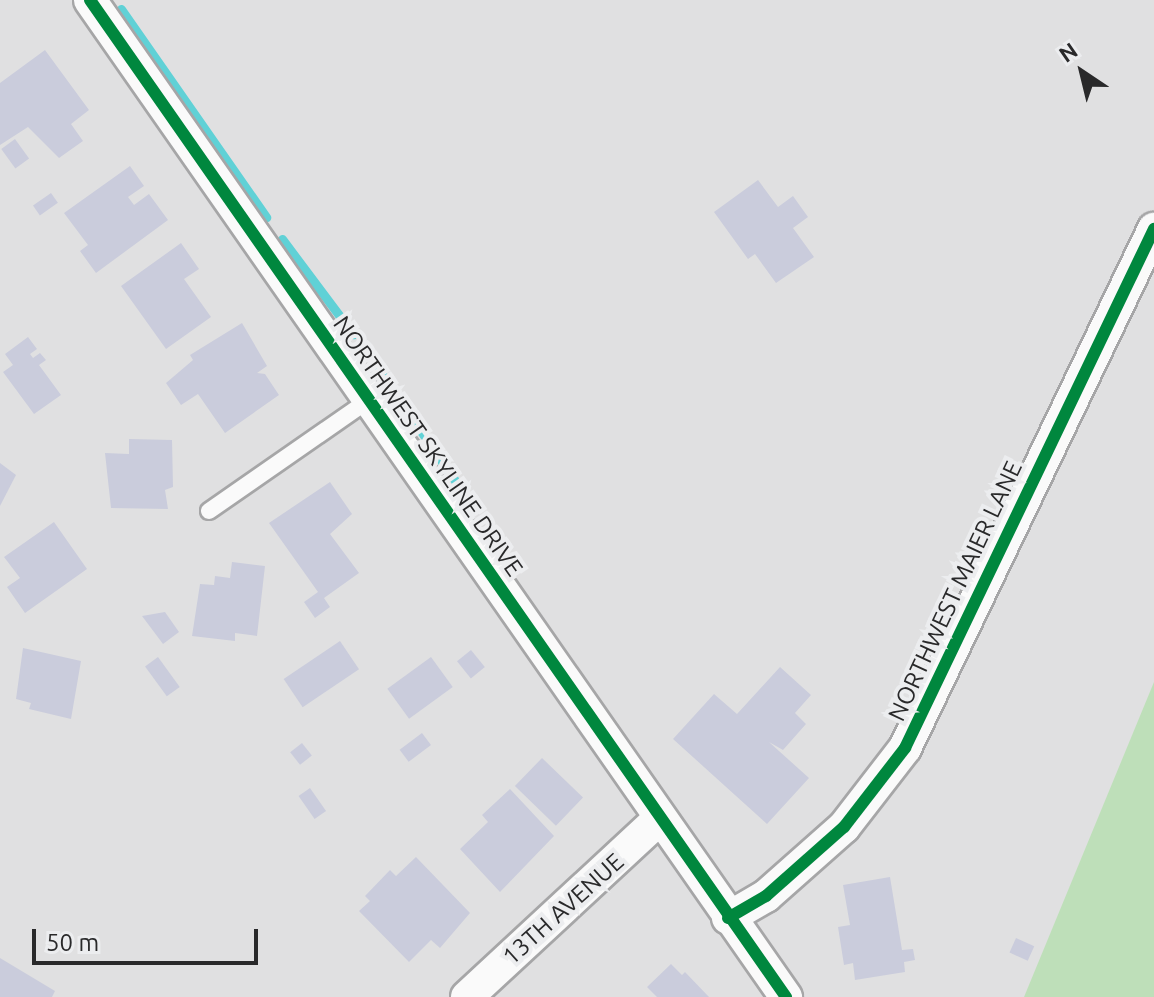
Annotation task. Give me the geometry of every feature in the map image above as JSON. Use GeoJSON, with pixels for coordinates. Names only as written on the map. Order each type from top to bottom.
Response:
{"type":"FeatureCollection","features":[{"type":"Feature","properties":{"kind":"street","name":"NORTHWEST SKYLINE DRIVE"},"geometry":{"type":"LineString","coordinates":[[90,0],[658,820],[786,997]]}},
{"type":"Feature","properties":{"kind":"street","name":"NORTHWEST MAIER LANE"},"geometry":{"type":"LineString","coordinates":[[728,918],[766,896],[844,827],[905,748],[1154,229]]}},
{"type":"Feature","properties":{"kind":"street","name":"13TH AVENUE"},"geometry":{"type":"LineString","coordinates":[[467,997],[658,820]]}},
{"type":"Feature","properties":{"kind":"lane"},"geometry":{"type":"LineString","coordinates":[[209,511],[369,400]]}},
{"type":"Feature","properties":{"kind":"green space"},"geometry":{"type":"Polygon","coordinates":[[[1154,682],[1154,997],[1024,997],[1154,682]]]}},
{"type":"Feature","properties":{"kind":"building"},"geometry":{"type":"Polygon","coordinates":[[[45,50],[89,110],[71,124],[83,141],[59,158],[28,127],[0,145],[0,83],[45,50]]]}},
{"type":"Feature","properties":{"kind":"building"},"geometry":{"type":"Polygon","coordinates":[[[15,139],[29,158],[15,168],[1,149],[15,139]]]}},
{"type":"Feature","properties":{"kind":"building"},"geometry":{"type":"Polygon","coordinates":[[[130,166],[144,186],[128,197],[134,205],[149,194],[168,220],[96,273],[80,251],[88,245],[64,213],[130,166]]]}},
{"type":"Feature","properties":{"kind":"building"},"geometry":{"type":"Polygon","coordinates":[[[758,180],[778,207],[793,196],[808,217],[793,228],[814,257],[776,283],[755,254],[748,259],[714,212],[758,180]]]}},
{"type":"Feature","properties":{"kind":"building"},"geometry":{"type":"Polygon","coordinates":[[[51,193],[58,203],[40,215],[33,206],[51,193]]]}},
{"type":"Feature","properties":{"kind":"building"},"geometry":{"type":"Polygon","coordinates":[[[181,243],[199,269],[184,279],[211,317],[166,349],[121,286],[181,243]]]}},
{"type":"Feature","properties":{"kind":"building"},"geometry":{"type":"Polygon","coordinates":[[[242,323],[267,366],[257,373],[265,374],[279,395],[225,433],[198,394],[181,405],[166,383],[193,360],[190,355],[242,323]]]}},
{"type":"Feature","properties":{"kind":"building"},"geometry":{"type":"Polygon","coordinates":[[[28,337],[37,349],[30,354],[33,358],[40,353],[46,360],[39,365],[61,395],[34,414],[3,372],[13,365],[5,354],[28,337]]]}},
{"type":"Feature","properties":{"kind":"building"},"geometry":{"type":"Polygon","coordinates":[[[129,439],[172,440],[173,487],[165,490],[168,509],[111,508],[105,453],[129,454],[129,439]]]}},
{"type":"Feature","properties":{"kind":"building"},"geometry":{"type":"Polygon","coordinates":[[[0,463],[16,475],[0,506],[0,463]]]}},
{"type":"Feature","properties":{"kind":"building"},"geometry":{"type":"Polygon","coordinates":[[[330,482],[352,514],[330,534],[359,573],[324,598],[330,607],[315,618],[304,602],[318,592],[269,523],[330,482]]]}},
{"type":"Feature","properties":{"kind":"building"},"geometry":{"type":"Polygon","coordinates":[[[54,522],[87,569],[25,613],[7,587],[20,578],[4,557],[54,522]]]}},
{"type":"Feature","properties":{"kind":"building"},"geometry":{"type":"Polygon","coordinates":[[[232,562],[265,566],[257,636],[235,633],[235,641],[192,636],[200,584],[214,585],[215,576],[230,578],[232,562]]]}},
{"type":"Feature","properties":{"kind":"building"},"geometry":{"type":"Polygon","coordinates":[[[165,612],[179,632],[163,644],[142,616],[165,612]]]}},
{"type":"Feature","properties":{"kind":"building"},"geometry":{"type":"Polygon","coordinates":[[[340,641],[359,669],[303,707],[284,679],[340,641]]]}},
{"type":"Feature","properties":{"kind":"building"},"geometry":{"type":"Polygon","coordinates":[[[23,648],[81,661],[71,719],[29,709],[31,703],[16,699],[23,648]]]}},
{"type":"Feature","properties":{"kind":"building"},"geometry":{"type":"Polygon","coordinates":[[[471,650],[485,667],[471,678],[457,661],[471,650]]]}},
{"type":"Feature","properties":{"kind":"building"},"geometry":{"type":"Polygon","coordinates":[[[158,657],[180,687],[167,696],[145,666],[158,657]]]}},
{"type":"Feature","properties":{"kind":"building"},"geometry":{"type":"Polygon","coordinates":[[[431,657],[453,687],[409,719],[387,689],[431,657]]]}},
{"type":"Feature","properties":{"kind":"building"},"geometry":{"type":"Polygon","coordinates":[[[780,667],[811,695],[795,713],[806,724],[783,750],[769,742],[809,778],[767,824],[673,739],[714,694],[737,714],[780,667]]]}},
{"type":"Feature","properties":{"kind":"building"},"geometry":{"type":"Polygon","coordinates":[[[422,733],[431,745],[409,762],[400,750],[422,733]]]}},
{"type":"Feature","properties":{"kind":"building"},"geometry":{"type":"Polygon","coordinates":[[[302,743],[312,756],[300,765],[290,752],[302,743]]]}},
{"type":"Feature","properties":{"kind":"building"},"geometry":{"type":"Polygon","coordinates":[[[542,758],[583,798],[556,826],[515,786],[542,758]]]}},
{"type":"Feature","properties":{"kind":"building"},"geometry":{"type":"Polygon","coordinates":[[[310,788],[326,811],[315,819],[299,796],[310,788]]]}},
{"type":"Feature","properties":{"kind":"building"},"geometry":{"type":"Polygon","coordinates":[[[510,789],[554,836],[500,892],[460,849],[488,822],[482,815],[510,789]]]}},
{"type":"Feature","properties":{"kind":"building"},"geometry":{"type":"Polygon","coordinates":[[[416,857],[470,913],[440,948],[431,940],[409,962],[359,911],[370,901],[365,896],[390,870],[396,876],[416,857]]]}},
{"type":"Feature","properties":{"kind":"building"},"geometry":{"type":"Polygon","coordinates":[[[890,877],[902,950],[913,949],[915,960],[904,962],[905,972],[855,980],[853,963],[844,965],[838,927],[850,925],[843,885],[890,877]]]}},
{"type":"Feature","properties":{"kind":"building"},"geometry":{"type":"Polygon","coordinates":[[[1016,938],[1034,946],[1028,961],[1009,953],[1016,938]]]}},
{"type":"Feature","properties":{"kind":"building"},"geometry":{"type":"Polygon","coordinates":[[[0,958],[55,991],[52,997],[0,997],[0,958]]]}},
{"type":"Feature","properties":{"kind":"building"},"geometry":{"type":"Polygon","coordinates":[[[671,964],[682,975],[685,972],[709,997],[657,997],[647,987],[671,964]]]}},
{"type":"Feature","properties":{"kind":"waterway"},"geometry":{"type":"LineString","coordinates":[[121,9],[266,217]]}},
{"type":"Feature","properties":{"kind":"waterway"},"geometry":{"type":"LineString","coordinates":[[282,239],[353,334]]}},
{"type":"Feature","properties":{"kind":"waterway"},"geometry":{"type":"LineString","coordinates":[[379,370],[471,504]]}},
{"type":"Feature","properties":{"kind":"cycle path"},"geometry":{"type":"LineString","coordinates":[[90,0],[786,997]]}},
{"type":"Feature","properties":{"kind":"cycle path"},"geometry":{"type":"LineString","coordinates":[[728,918],[766,896],[844,827],[905,748],[1154,229]]}}]}
